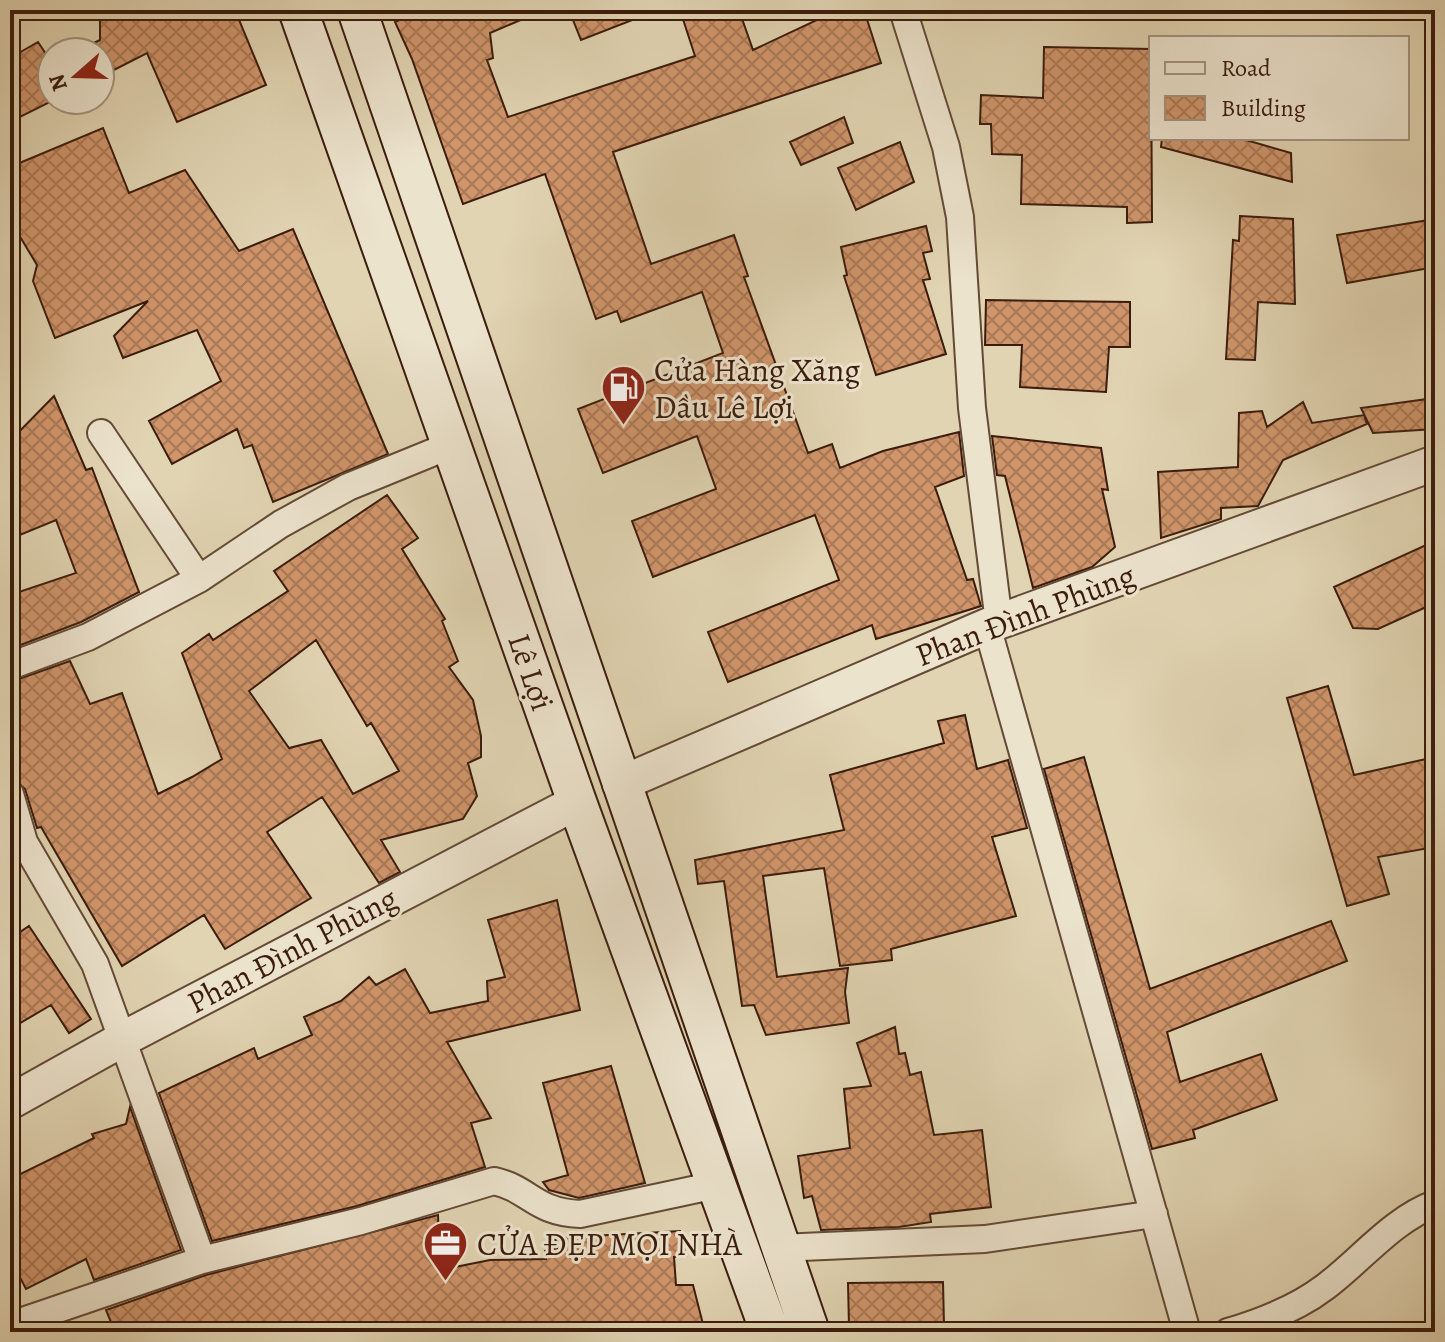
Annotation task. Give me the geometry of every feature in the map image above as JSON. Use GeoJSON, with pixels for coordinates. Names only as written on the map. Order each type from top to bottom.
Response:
{"type":"FeatureCollection","features":[{"type":"Feature","properties":{"kind":"main road","name":"Lê Lợi"},"geometry":{"type":"LineString","coordinates":[[298,10],[577,802],[770,1332]]}},
{"type":"Feature","properties":{"kind":"main road","name":"Lê Lợi"},"geometry":{"type":"LineString","coordinates":[[357,10],[810,1332]]}},
{"type":"Feature","properties":{"kind":"main road"},"geometry":{"type":"LineString","coordinates":[[577,802],[620,784]]}},
{"type":"Feature","properties":{"kind":"street"},"geometry":{"type":"LineString","coordinates":[[903,10],[946,147],[960,217],[972,408],[993,624],[1187,1332]]}},
{"type":"Feature","properties":{"kind":"street"},"geometry":{"type":"LineString","coordinates":[[101,433],[199,579]]}},
{"type":"Feature","properties":{"kind":"street"},"geometry":{"type":"LineString","coordinates":[[10,666],[88,637],[199,579],[281,524],[348,487],[451,445]]}},
{"type":"Feature","properties":{"kind":"street","name":"Phan Đình Phùng"},"geometry":{"type":"LineString","coordinates":[[620,784],[993,624],[1435,463]]}},
{"type":"Feature","properties":{"kind":"street"},"geometry":{"type":"LineString","coordinates":[[10,794],[17,845],[95,964],[165,1165],[202,1260]]}},
{"type":"Feature","properties":{"kind":"street","name":"Phan Đình Phùng"},"geometry":{"type":"LineString","coordinates":[[10,1102],[123,1039],[577,802]]}},
{"type":"Feature","properties":{"kind":"street"},"geometry":{"type":"LineString","coordinates":[[13,1332],[10,1324],[202,1260],[361,1221],[494,1181],[506,1184],[538,1206],[558,1213],[580,1214],[716,1185]]}},
{"type":"Feature","properties":{"kind":"street"},"geometry":{"type":"LineString","coordinates":[[1228,1332],[1264,1321],[1304,1301],[1400,1225],[1435,1204]]}},
{"type":"Feature","properties":{"kind":"street"},"geometry":{"type":"LineString","coordinates":[[779,1248],[985,1239],[1154,1214]]}},
{"type":"Feature","properties":{"kind":"building"},"geometry":{"type":"Polygon","coordinates":[[[100,10],[235,10],[266,85],[177,122],[147,53],[116,69],[116,36],[100,36],[100,10]]]}},
{"type":"Feature","properties":{"kind":"building"},"geometry":{"type":"Polygon","coordinates":[[[421,10],[544,10],[490,33],[493,58],[487,60],[508,117],[695,56],[680,10],[739,10],[753,50],[838,10],[864,10],[881,63],[613,152],[651,264],[734,235],[748,276],[744,277],[808,453],[832,444],[840,468],[883,451],[959,432],[964,476],[935,487],[967,580],[973,579],[981,606],[876,639],[872,625],[728,682],[708,632],[839,580],[815,515],[653,577],[632,521],[716,489],[697,436],[603,473],[578,409],[723,353],[702,292],[621,322],[617,311],[596,319],[545,174],[463,204],[412,59],[395,22],[421,10]]]}},
{"type":"Feature","properties":{"kind":"building"},"geometry":{"type":"Polygon","coordinates":[[[569,10],[652,10],[653,12],[581,40],[569,10]]]}},
{"type":"Feature","properties":{"kind":"building"},"geometry":{"type":"Polygon","coordinates":[[[36,43],[36,109],[10,122],[10,58],[36,43]]]}},
{"type":"Feature","properties":{"kind":"building"},"geometry":{"type":"Polygon","coordinates":[[[1044,47],[1149,49],[1152,222],[1127,223],[1127,207],[1021,204],[1022,155],[992,154],[991,124],[980,124],[981,95],[1043,98],[1044,47]]]}},
{"type":"Feature","properties":{"kind":"building"},"geometry":{"type":"Polygon","coordinates":[[[844,117],[853,143],[801,165],[790,142],[844,117]]]}},
{"type":"Feature","properties":{"kind":"building"},"geometry":{"type":"Polygon","coordinates":[[[103,128],[129,193],[185,170],[239,251],[293,229],[388,454],[273,502],[252,445],[244,448],[237,429],[172,464],[149,421],[221,381],[197,330],[123,358],[114,336],[148,301],[55,338],[33,281],[37,265],[10,220],[10,167],[103,128]]]}},
{"type":"Feature","properties":{"kind":"building"},"geometry":{"type":"Polygon","coordinates":[[[1162,140],[1246,140],[1291,153],[1292,182],[1161,147],[1162,140]]]}},
{"type":"Feature","properties":{"kind":"building"},"geometry":{"type":"Polygon","coordinates":[[[900,142],[914,182],[856,210],[838,168],[900,142]]]}},
{"type":"Feature","properties":{"kind":"building"},"geometry":{"type":"Polygon","coordinates":[[[1240,216],[1293,219],[1295,304],[1258,302],[1255,360],[1226,359],[1233,240],[1239,241],[1240,216]]]}},
{"type":"Feature","properties":{"kind":"building"},"geometry":{"type":"Polygon","coordinates":[[[1435,219],[1435,267],[1347,283],[1337,235],[1435,219]]]}},
{"type":"Feature","properties":{"kind":"building"},"geometry":{"type":"Polygon","coordinates":[[[926,226],[932,251],[923,253],[930,279],[923,280],[946,354],[876,375],[844,276],[847,275],[841,247],[926,226]]]}},
{"type":"Feature","properties":{"kind":"building"},"geometry":{"type":"Polygon","coordinates":[[[986,300],[1130,302],[1130,347],[1109,347],[1106,392],[1020,387],[1022,345],[985,345],[986,300]]]}},
{"type":"Feature","properties":{"kind":"building"},"geometry":{"type":"Polygon","coordinates":[[[54,396],[86,470],[92,468],[139,592],[81,622],[10,649],[10,595],[76,573],[56,520],[10,539],[10,441],[54,396]]]}},
{"type":"Feature","properties":{"kind":"building"},"geometry":{"type":"Polygon","coordinates":[[[1435,398],[1435,429],[1373,433],[1361,408],[1435,398]]]}},
{"type":"Feature","properties":{"kind":"building"},"geometry":{"type":"Polygon","coordinates":[[[1303,402],[1312,423],[1364,415],[1367,424],[1283,460],[1258,506],[1221,508],[1221,519],[1161,538],[1158,472],[1238,467],[1239,413],[1262,411],[1267,427],[1303,402]]]}},
{"type":"Feature","properties":{"kind":"building"},"geometry":{"type":"Polygon","coordinates":[[[992,436],[1101,448],[1108,490],[1102,489],[1115,547],[1092,567],[1033,588],[1005,476],[997,475],[992,436]]]}},
{"type":"Feature","properties":{"kind":"building"},"geometry":{"type":"Polygon","coordinates":[[[387,495],[418,538],[402,549],[445,619],[442,621],[458,661],[449,667],[473,700],[481,736],[481,757],[468,763],[477,796],[463,819],[381,840],[400,872],[379,883],[322,797],[267,832],[311,898],[225,949],[204,915],[122,966],[41,827],[37,828],[25,789],[14,779],[10,767],[10,682],[70,661],[90,704],[122,693],[158,794],[222,759],[182,653],[209,634],[213,640],[288,591],[274,571],[387,495]],[[316,640],[249,691],[289,748],[321,740],[353,794],[399,771],[371,723],[367,726],[316,640]]]}},
{"type":"Feature","properties":{"kind":"building"},"geometry":{"type":"Polygon","coordinates":[[[1426,545],[1435,564],[1435,603],[1378,629],[1353,628],[1334,587],[1426,545]]]}},
{"type":"Feature","properties":{"kind":"building"},"geometry":{"type":"Polygon","coordinates":[[[1328,686],[1354,775],[1435,757],[1435,847],[1378,857],[1389,894],[1347,906],[1287,698],[1328,686]]]}},
{"type":"Feature","properties":{"kind":"building"},"geometry":{"type":"Polygon","coordinates":[[[965,715],[977,769],[1008,760],[1027,828],[992,837],[1016,916],[891,949],[892,960],[840,966],[824,868],[763,876],[777,977],[848,968],[845,992],[849,1023],[766,1035],[754,1005],[742,1006],[724,881],[698,884],[695,860],[844,830],[830,775],[944,743],[938,721],[965,715]]]}},
{"type":"Feature","properties":{"kind":"building"},"geometry":{"type":"Polygon","coordinates":[[[1084,757],[1150,989],[1331,921],[1347,961],[1167,1032],[1180,1082],[1261,1054],[1277,1100],[1193,1130],[1195,1138],[1152,1149],[1044,769],[1084,757]]]}},
{"type":"Feature","properties":{"kind":"building"},"geometry":{"type":"Polygon","coordinates":[[[557,900],[580,1010],[447,1042],[491,1118],[471,1123],[485,1167],[357,1206],[212,1241],[159,1093],[254,1048],[258,1059],[312,1035],[304,1017],[341,1001],[369,977],[376,985],[405,969],[430,1013],[488,1001],[487,981],[505,977],[488,920],[557,900]]]}},
{"type":"Feature","properties":{"kind":"building"},"geometry":{"type":"Polygon","coordinates":[[[29,926],[91,1019],[69,1033],[51,1005],[10,1029],[10,939],[29,926]]]}},
{"type":"Feature","properties":{"kind":"building"},"geometry":{"type":"Polygon","coordinates":[[[895,1027],[899,1054],[905,1053],[910,1075],[921,1072],[934,1135],[982,1130],[991,1207],[930,1214],[931,1222],[899,1227],[821,1230],[812,1196],[804,1198],[798,1156],[850,1148],[844,1089],[871,1086],[857,1043],[895,1027]]]}},
{"type":"Feature","properties":{"kind":"building"},"geometry":{"type":"Polygon","coordinates":[[[611,1066],[645,1183],[579,1198],[549,1190],[543,1182],[568,1175],[543,1083],[611,1066]]]}},
{"type":"Feature","properties":{"kind":"building"},"geometry":{"type":"Polygon","coordinates":[[[130,1107],[181,1250],[94,1280],[86,1259],[26,1289],[10,1258],[10,1179],[94,1138],[92,1134],[126,1124],[130,1107]]]}},
{"type":"Feature","properties":{"kind":"building"},"geometry":{"type":"Polygon","coordinates":[[[438,1215],[440,1270],[490,1260],[546,1259],[545,1251],[557,1248],[555,1238],[680,1231],[686,1256],[674,1257],[676,1285],[693,1285],[705,1332],[115,1332],[106,1310],[206,1275],[438,1215]]]}},
{"type":"Feature","properties":{"kind":"building"},"geometry":{"type":"Polygon","coordinates":[[[943,1282],[944,1325],[849,1326],[848,1283],[943,1282]]]}},
{"type":"Feature","properties":{"kind":"place","name":"Cửa Hàng Xăng Dầu Lê Lợi"},"geometry":{"type":"Point","coordinates":[623,427]}},
{"type":"Feature","properties":{"kind":"place","name":"CỬA ĐẸP MỌI NHÀ"},"geometry":{"type":"Point","coordinates":[446,1283]}}]}
